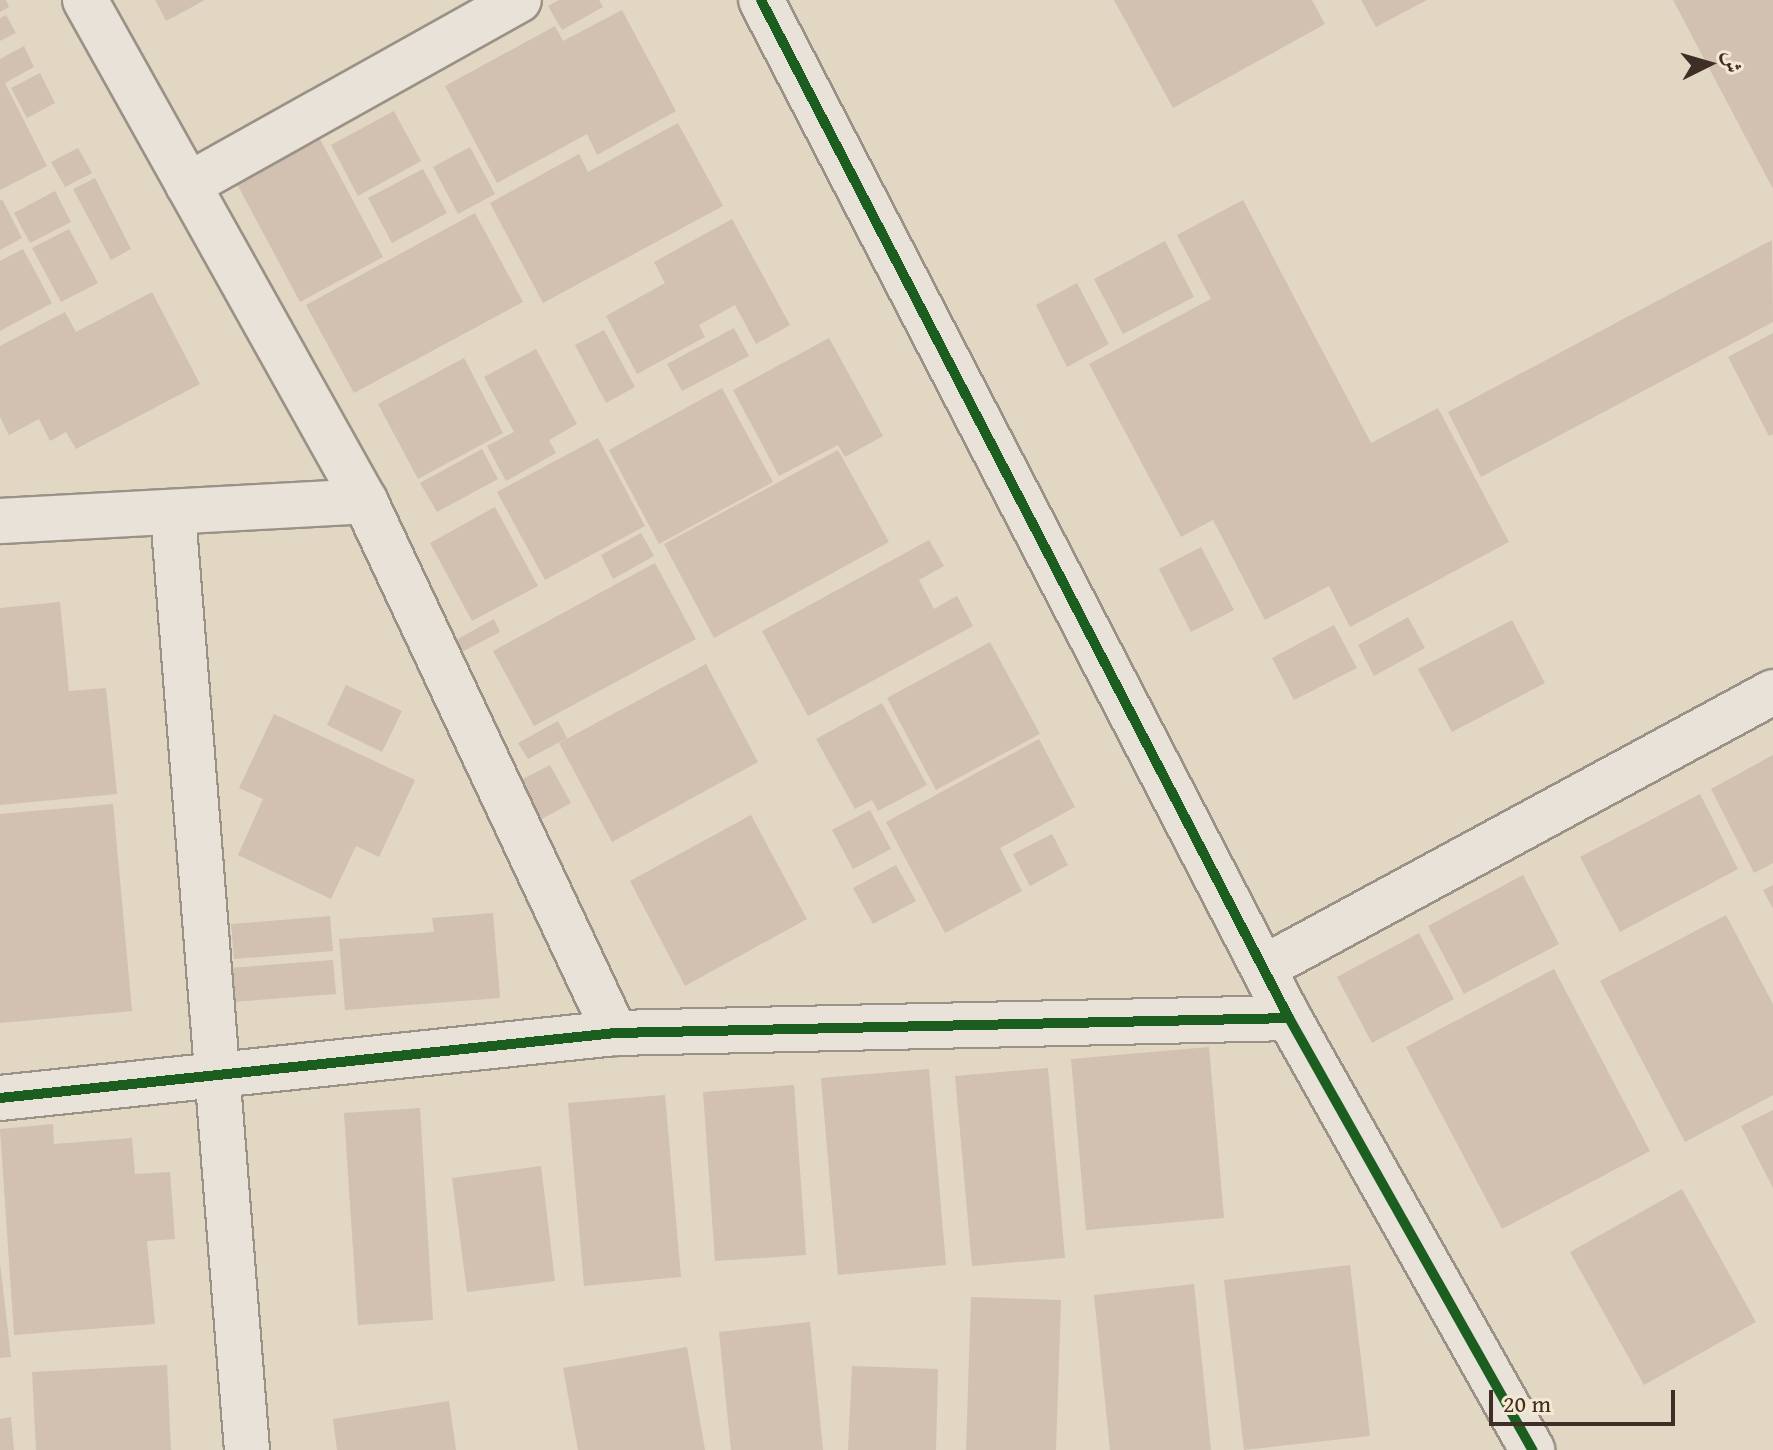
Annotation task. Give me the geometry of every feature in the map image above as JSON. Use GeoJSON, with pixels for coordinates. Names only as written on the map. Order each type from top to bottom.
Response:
{"type":"FeatureCollection","features":[{"type":"Feature","properties":{"kind":"street"},"geometry":{"type":"LineString","coordinates":[[85,0],[365,501],[615,1033]]}},
{"type":"Feature","properties":{"kind":"street"},"geometry":{"type":"LineString","coordinates":[[188,185],[519,0]]}},
{"type":"Feature","properties":{"kind":"street"},"geometry":{"type":"LineString","coordinates":[[761,0],[1289,1018],[1532,1450]]}},
{"type":"Feature","properties":{"kind":"street"},"geometry":{"type":"LineString","coordinates":[[0,521],[173,514],[365,501]]}},
{"type":"Feature","properties":{"kind":"street"},"geometry":{"type":"LineString","coordinates":[[173,514],[221,1080],[247,1450]]}},
{"type":"Feature","properties":{"kind":"street"},"geometry":{"type":"LineString","coordinates":[[1263,968],[1773,692]]}},
{"type":"Feature","properties":{"kind":"street"},"geometry":{"type":"LineString","coordinates":[[0,1098],[221,1080],[615,1033],[1289,1018]]}},
{"type":"Feature","properties":{"kind":"building"},"geometry":{"type":"Polygon","coordinates":[[[0,0],[6,0],[9,7],[0,12],[0,0]]]}},
{"type":"Feature","properties":{"kind":"building"},"geometry":{"type":"Polygon","coordinates":[[[155,0],[205,0],[166,21],[155,0]]]}},
{"type":"Feature","properties":{"kind":"building"},"geometry":{"type":"Polygon","coordinates":[[[559,0],[599,0],[603,7],[562,30],[548,6],[559,0]]]}},
{"type":"Feature","properties":{"kind":"building"},"geometry":{"type":"Polygon","coordinates":[[[1114,0],[1312,0],[1325,24],[1173,108],[1114,0]]]}},
{"type":"Feature","properties":{"kind":"building"},"geometry":{"type":"Polygon","coordinates":[[[1361,0],[1427,0],[1376,27],[1361,0]]]}},
{"type":"Feature","properties":{"kind":"building"},"geometry":{"type":"Polygon","coordinates":[[[1673,0],[1773,0],[1773,189],[1673,0]]]}},
{"type":"Feature","properties":{"kind":"building"},"geometry":{"type":"Polygon","coordinates":[[[622,10],[676,111],[597,155],[587,134],[497,183],[445,86],[555,26],[563,41],[622,10]]]}},
{"type":"Feature","properties":{"kind":"building"},"geometry":{"type":"Polygon","coordinates":[[[6,15],[16,33],[0,41],[0,18],[6,15]]]}},
{"type":"Feature","properties":{"kind":"building"},"geometry":{"type":"Polygon","coordinates":[[[24,46],[34,67],[5,83],[47,166],[0,190],[0,59],[24,46]]]}},
{"type":"Feature","properties":{"kind":"building"},"geometry":{"type":"Polygon","coordinates":[[[40,73],[55,103],[27,118],[11,88],[40,73]]]}},
{"type":"Feature","properties":{"kind":"building"},"geometry":{"type":"Polygon","coordinates":[[[394,111],[421,161],[358,196],[331,145],[394,111]]]}},
{"type":"Feature","properties":{"kind":"building"},"geometry":{"type":"Polygon","coordinates":[[[678,123],[723,206],[543,303],[490,203],[579,154],[588,172],[678,123]]]}},
{"type":"Feature","properties":{"kind":"building"},"geometry":{"type":"Polygon","coordinates":[[[320,139],[383,257],[300,302],[237,184],[320,139]]]}},
{"type":"Feature","properties":{"kind":"building"},"geometry":{"type":"Polygon","coordinates":[[[470,147],[495,194],[458,214],[433,167],[470,147]]]}},
{"type":"Feature","properties":{"kind":"building"},"geometry":{"type":"Polygon","coordinates":[[[78,148],[92,173],[65,187],[51,162],[78,148]]]}},
{"type":"Feature","properties":{"kind":"building"},"geometry":{"type":"Polygon","coordinates":[[[423,169],[447,213],[392,243],[368,198],[423,169]]]}},
{"type":"Feature","properties":{"kind":"building"},"geometry":{"type":"Polygon","coordinates":[[[95,178],[131,249],[111,260],[73,189],[95,178]]]}},
{"type":"Feature","properties":{"kind":"building"},"geometry":{"type":"Polygon","coordinates":[[[55,191],[71,222],[30,243],[14,213],[55,191]]]}},
{"type":"Feature","properties":{"kind":"building"},"geometry":{"type":"Polygon","coordinates":[[[2,199],[22,238],[0,250],[0,201],[2,199]]]}},
{"type":"Feature","properties":{"kind":"building"},"geometry":{"type":"Polygon","coordinates":[[[1243,200],[1371,443],[1438,408],[1509,542],[1350,627],[1329,586],[1265,620],[1213,520],[1181,537],[1089,364],[1211,299],[1177,235],[1243,200]]]}},
{"type":"Feature","properties":{"kind":"building"},"geometry":{"type":"Polygon","coordinates":[[[475,213],[523,302],[354,393],[306,305],[475,213]]]}},
{"type":"Feature","properties":{"kind":"building"},"geometry":{"type":"Polygon","coordinates":[[[732,219],[790,325],[756,344],[735,305],[699,325],[705,337],[637,374],[606,316],[665,283],[654,262],[732,219]]]}},
{"type":"Feature","properties":{"kind":"building"},"geometry":{"type":"Polygon","coordinates":[[[69,229],[98,283],[61,302],[32,248],[69,229]]]}},
{"type":"Feature","properties":{"kind":"building"},"geometry":{"type":"Polygon","coordinates":[[[1772,240],[1773,322],[1481,477],[1448,412],[1772,240]]]}},
{"type":"Feature","properties":{"kind":"building"},"geometry":{"type":"Polygon","coordinates":[[[1165,241],[1194,297],[1123,334],[1094,279],[1165,241]]]}},
{"type":"Feature","properties":{"kind":"building"},"geometry":{"type":"Polygon","coordinates":[[[23,249],[52,303],[0,331],[0,261],[23,249]]]}},
{"type":"Feature","properties":{"kind":"building"},"geometry":{"type":"Polygon","coordinates":[[[1077,283],[1109,344],[1067,367],[1036,305],[1077,283]]]}},
{"type":"Feature","properties":{"kind":"building"},"geometry":{"type":"Polygon","coordinates":[[[152,292],[200,384],[76,449],[66,432],[50,441],[39,419],[9,435],[0,417],[0,346],[65,312],[76,332],[152,292]]]}},
{"type":"Feature","properties":{"kind":"building"},"geometry":{"type":"Polygon","coordinates":[[[734,328],[749,356],[682,391],[667,364],[734,328]]]}},
{"type":"Feature","properties":{"kind":"building"},"geometry":{"type":"Polygon","coordinates":[[[604,330],[635,387],[606,403],[575,345],[604,330]]]}},
{"type":"Feature","properties":{"kind":"building"},"geometry":{"type":"Polygon","coordinates":[[[1773,333],[1773,434],[1769,436],[1728,357],[1773,333]]]}},
{"type":"Feature","properties":{"kind":"building"},"geometry":{"type":"Polygon","coordinates":[[[829,338],[883,436],[845,457],[838,445],[779,476],[733,390],[829,338]]]}},
{"type":"Feature","properties":{"kind":"building"},"geometry":{"type":"Polygon","coordinates":[[[536,349],[577,424],[549,440],[556,453],[506,481],[487,446],[514,432],[484,377],[536,349]]]}},
{"type":"Feature","properties":{"kind":"building"},"geometry":{"type":"Polygon","coordinates":[[[464,358],[503,433],[418,479],[378,404],[464,358]]]}},
{"type":"Feature","properties":{"kind":"building"},"geometry":{"type":"Polygon","coordinates":[[[722,388],[773,482],[659,544],[609,450],[722,388]]]}},
{"type":"Feature","properties":{"kind":"building"},"geometry":{"type":"Polygon","coordinates":[[[598,438],[645,526],[545,580],[497,492],[598,438]]]}},
{"type":"Feature","properties":{"kind":"building"},"geometry":{"type":"Polygon","coordinates":[[[482,449],[498,479],[437,512],[420,483],[482,449]]]}},
{"type":"Feature","properties":{"kind":"building"},"geometry":{"type":"Polygon","coordinates":[[[838,450],[889,542],[714,638],[664,544],[838,450]]]}},
{"type":"Feature","properties":{"kind":"building"},"geometry":{"type":"Polygon","coordinates":[[[495,507],[538,586],[472,621],[430,543],[495,507]]]}},
{"type":"Feature","properties":{"kind":"building"},"geometry":{"type":"Polygon","coordinates":[[[641,533],[654,556],[613,579],[601,555],[641,533]]]}},
{"type":"Feature","properties":{"kind":"building"},"geometry":{"type":"Polygon","coordinates":[[[929,540],[944,566],[919,580],[934,609],[957,596],[973,626],[808,716],[762,631],[929,540]]]}},
{"type":"Feature","properties":{"kind":"building"},"geometry":{"type":"Polygon","coordinates":[[[1201,547],[1234,610],[1191,632],[1159,569],[1201,547]]]}},
{"type":"Feature","properties":{"kind":"building"},"geometry":{"type":"Polygon","coordinates":[[[655,563],[696,639],[534,726],[493,651],[655,563]]]}},
{"type":"Feature","properties":{"kind":"building"},"geometry":{"type":"Polygon","coordinates":[[[60,602],[69,691],[106,688],[117,794],[0,805],[0,608],[60,602]]]}},
{"type":"Feature","properties":{"kind":"building"},"geometry":{"type":"Polygon","coordinates":[[[1408,617],[1425,648],[1374,676],[1358,645],[1408,617]]]}},
{"type":"Feature","properties":{"kind":"building"},"geometry":{"type":"Polygon","coordinates":[[[494,619],[500,632],[460,653],[454,641],[494,619]]]}},
{"type":"Feature","properties":{"kind":"building"},"geometry":{"type":"Polygon","coordinates":[[[1512,620],[1545,683],[1452,732],[1418,669],[1512,620]]]}},
{"type":"Feature","properties":{"kind":"building"},"geometry":{"type":"Polygon","coordinates":[[[1334,625],[1357,668],[1294,700],[1272,658],[1334,625]]]}},
{"type":"Feature","properties":{"kind":"building"},"geometry":{"type":"Polygon","coordinates":[[[990,642],[1040,734],[936,790],[887,698],[990,642]]]}},
{"type":"Feature","properties":{"kind":"building"},"geometry":{"type":"Polygon","coordinates":[[[706,664],[758,762],[612,842],[559,743],[706,664]]]}},
{"type":"Feature","properties":{"kind":"building"},"geometry":{"type":"Polygon","coordinates":[[[346,685],[402,711],[382,752],[327,725],[346,685]]]}},
{"type":"Feature","properties":{"kind":"building"},"geometry":{"type":"Polygon","coordinates":[[[882,703],[927,785],[878,811],[872,800],[855,809],[816,739],[882,703]]]}},
{"type":"Feature","properties":{"kind":"building"},"geometry":{"type":"Polygon","coordinates":[[[274,714],[415,780],[379,857],[356,846],[331,899],[238,855],[263,799],[239,788],[274,714]]]}},
{"type":"Feature","properties":{"kind":"building"},"geometry":{"type":"Polygon","coordinates":[[[558,721],[567,738],[528,759],[518,743],[558,721]]]}},
{"type":"Feature","properties":{"kind":"building"},"geometry":{"type":"Polygon","coordinates":[[[1039,739],[1075,807],[1000,848],[1022,891],[945,933],[886,822],[1039,739]]]}},
{"type":"Feature","properties":{"kind":"building"},"geometry":{"type":"Polygon","coordinates":[[[1773,755],[1773,863],[1754,873],[1711,789],[1773,755]]]}},
{"type":"Feature","properties":{"kind":"building"},"geometry":{"type":"Polygon","coordinates":[[[550,765],[571,803],[540,820],[519,781],[550,765]]]}},
{"type":"Feature","properties":{"kind":"building"},"geometry":{"type":"Polygon","coordinates":[[[1700,794],[1738,869],[1620,932],[1580,857],[1700,794]]]}},
{"type":"Feature","properties":{"kind":"building"},"geometry":{"type":"Polygon","coordinates":[[[113,804],[132,1011],[0,1023],[0,814],[113,804]]]}},
{"type":"Feature","properties":{"kind":"building"},"geometry":{"type":"Polygon","coordinates":[[[870,810],[891,849],[853,869],[832,830],[870,810]]]}},
{"type":"Feature","properties":{"kind":"building"},"geometry":{"type":"Polygon","coordinates":[[[751,815],[807,919],[685,986],[630,881],[751,815]]]}},
{"type":"Feature","properties":{"kind":"building"},"geometry":{"type":"Polygon","coordinates":[[[1052,834],[1068,865],[1030,886],[1013,854],[1052,834]]]}},
{"type":"Feature","properties":{"kind":"building"},"geometry":{"type":"Polygon","coordinates":[[[896,865],[916,901],[873,924],[853,888],[896,865]]]}},
{"type":"Feature","properties":{"kind":"building"},"geometry":{"type":"Polygon","coordinates":[[[1523,875],[1559,944],[1464,994],[1428,926],[1523,875]]]}},
{"type":"Feature","properties":{"kind":"building"},"geometry":{"type":"Polygon","coordinates":[[[1773,885],[1773,909],[1763,890],[1773,885]]]}},
{"type":"Feature","properties":{"kind":"building"},"geometry":{"type":"Polygon","coordinates":[[[493,913],[500,998],[345,1010],[339,939],[434,932],[432,918],[493,913]]]}},
{"type":"Feature","properties":{"kind":"building"},"geometry":{"type":"Polygon","coordinates":[[[1726,915],[1773,1004],[1773,1095],[1685,1142],[1600,981],[1726,915]]]}},
{"type":"Feature","properties":{"kind":"building"},"geometry":{"type":"Polygon","coordinates":[[[330,916],[333,951],[234,959],[231,924],[330,916]]]}},
{"type":"Feature","properties":{"kind":"building"},"geometry":{"type":"Polygon","coordinates":[[[1419,933],[1454,999],[1372,1043],[1337,977],[1419,933]]]}},
{"type":"Feature","properties":{"kind":"building"},"geometry":{"type":"Polygon","coordinates":[[[333,960],[336,994],[232,1002],[229,968],[333,960]]]}},
{"type":"Feature","properties":{"kind":"building"},"geometry":{"type":"Polygon","coordinates":[[[1554,969],[1650,1151],[1502,1229],[1406,1047],[1554,969]]]}},
{"type":"Feature","properties":{"kind":"building"},"geometry":{"type":"Polygon","coordinates":[[[1209,1047],[1224,1218],[1086,1230],[1071,1059],[1209,1047]]]}},
{"type":"Feature","properties":{"kind":"building"},"geometry":{"type":"Polygon","coordinates":[[[1048,1068],[1065,1258],[972,1266],[955,1076],[1048,1068]]]}},
{"type":"Feature","properties":{"kind":"building"},"geometry":{"type":"Polygon","coordinates":[[[929,1069],[946,1265],[838,1275],[821,1078],[929,1069]]]}},
{"type":"Feature","properties":{"kind":"building"},"geometry":{"type":"Polygon","coordinates":[[[794,1085],[806,1255],[715,1261],[703,1092],[794,1085]]]}},
{"type":"Feature","properties":{"kind":"building"},"geometry":{"type":"Polygon","coordinates":[[[665,1095],[681,1277],[584,1286],[568,1103],[665,1095]]]}},
{"type":"Feature","properties":{"kind":"building"},"geometry":{"type":"Polygon","coordinates":[[[420,1108],[433,1320],[358,1325],[344,1113],[420,1108]]]}},
{"type":"Feature","properties":{"kind":"building"},"geometry":{"type":"Polygon","coordinates":[[[1773,1110],[1773,1188],[1741,1126],[1773,1110]]]}},
{"type":"Feature","properties":{"kind":"building"},"geometry":{"type":"Polygon","coordinates":[[[53,1124],[54,1144],[132,1138],[135,1174],[170,1172],[175,1239],[147,1241],[155,1324],[14,1335],[0,1129],[53,1124]]]}},
{"type":"Feature","properties":{"kind":"building"},"geometry":{"type":"Polygon","coordinates":[[[541,1166],[555,1281],[467,1292],[452,1178],[541,1166]]]}},
{"type":"Feature","properties":{"kind":"building"},"geometry":{"type":"Polygon","coordinates":[[[1682,1189],[1756,1322],[1644,1385],[1570,1252],[1682,1189]]]}},
{"type":"Feature","properties":{"kind":"building"},"geometry":{"type":"Polygon","coordinates":[[[0,1263],[11,1357],[0,1358],[0,1263]]]}},
{"type":"Feature","properties":{"kind":"building"},"geometry":{"type":"Polygon","coordinates":[[[1350,1265],[1370,1436],[1244,1450],[1224,1280],[1350,1265]]]}},
{"type":"Feature","properties":{"kind":"building"},"geometry":{"type":"Polygon","coordinates":[[[1194,1284],[1211,1450],[1110,1450],[1094,1295],[1194,1284]]]}},
{"type":"Feature","properties":{"kind":"building"},"geometry":{"type":"Polygon","coordinates":[[[971,1297],[1061,1300],[1056,1450],[966,1450],[971,1297]]]}},
{"type":"Feature","properties":{"kind":"building"},"geometry":{"type":"Polygon","coordinates":[[[810,1322],[823,1450],[731,1450],[719,1332],[810,1322]]]}},
{"type":"Feature","properties":{"kind":"building"},"geometry":{"type":"Polygon","coordinates":[[[687,1347],[705,1450],[578,1450],[563,1368],[687,1347]]]}},
{"type":"Feature","properties":{"kind":"building"},"geometry":{"type":"Polygon","coordinates":[[[167,1365],[171,1450],[36,1450],[32,1372],[167,1365]]]}},
{"type":"Feature","properties":{"kind":"building"},"geometry":{"type":"Polygon","coordinates":[[[852,1366],[938,1369],[936,1450],[848,1450],[852,1366]]]}},
{"type":"Feature","properties":{"kind":"building"},"geometry":{"type":"Polygon","coordinates":[[[449,1401],[456,1450],[337,1450],[333,1419],[449,1401]]]}},
{"type":"Feature","properties":{"kind":"building"},"geometry":{"type":"Polygon","coordinates":[[[11,1417],[14,1450],[0,1450],[0,1419],[11,1417]]]}},
{"type":"Feature","properties":{"kind":"cycle path"},"geometry":{"type":"LineString","coordinates":[[761,0],[1289,1018],[1532,1450]]}},
{"type":"Feature","properties":{"kind":"cycle path"},"geometry":{"type":"LineString","coordinates":[[0,1098],[615,1033],[1289,1018]]}}]}
